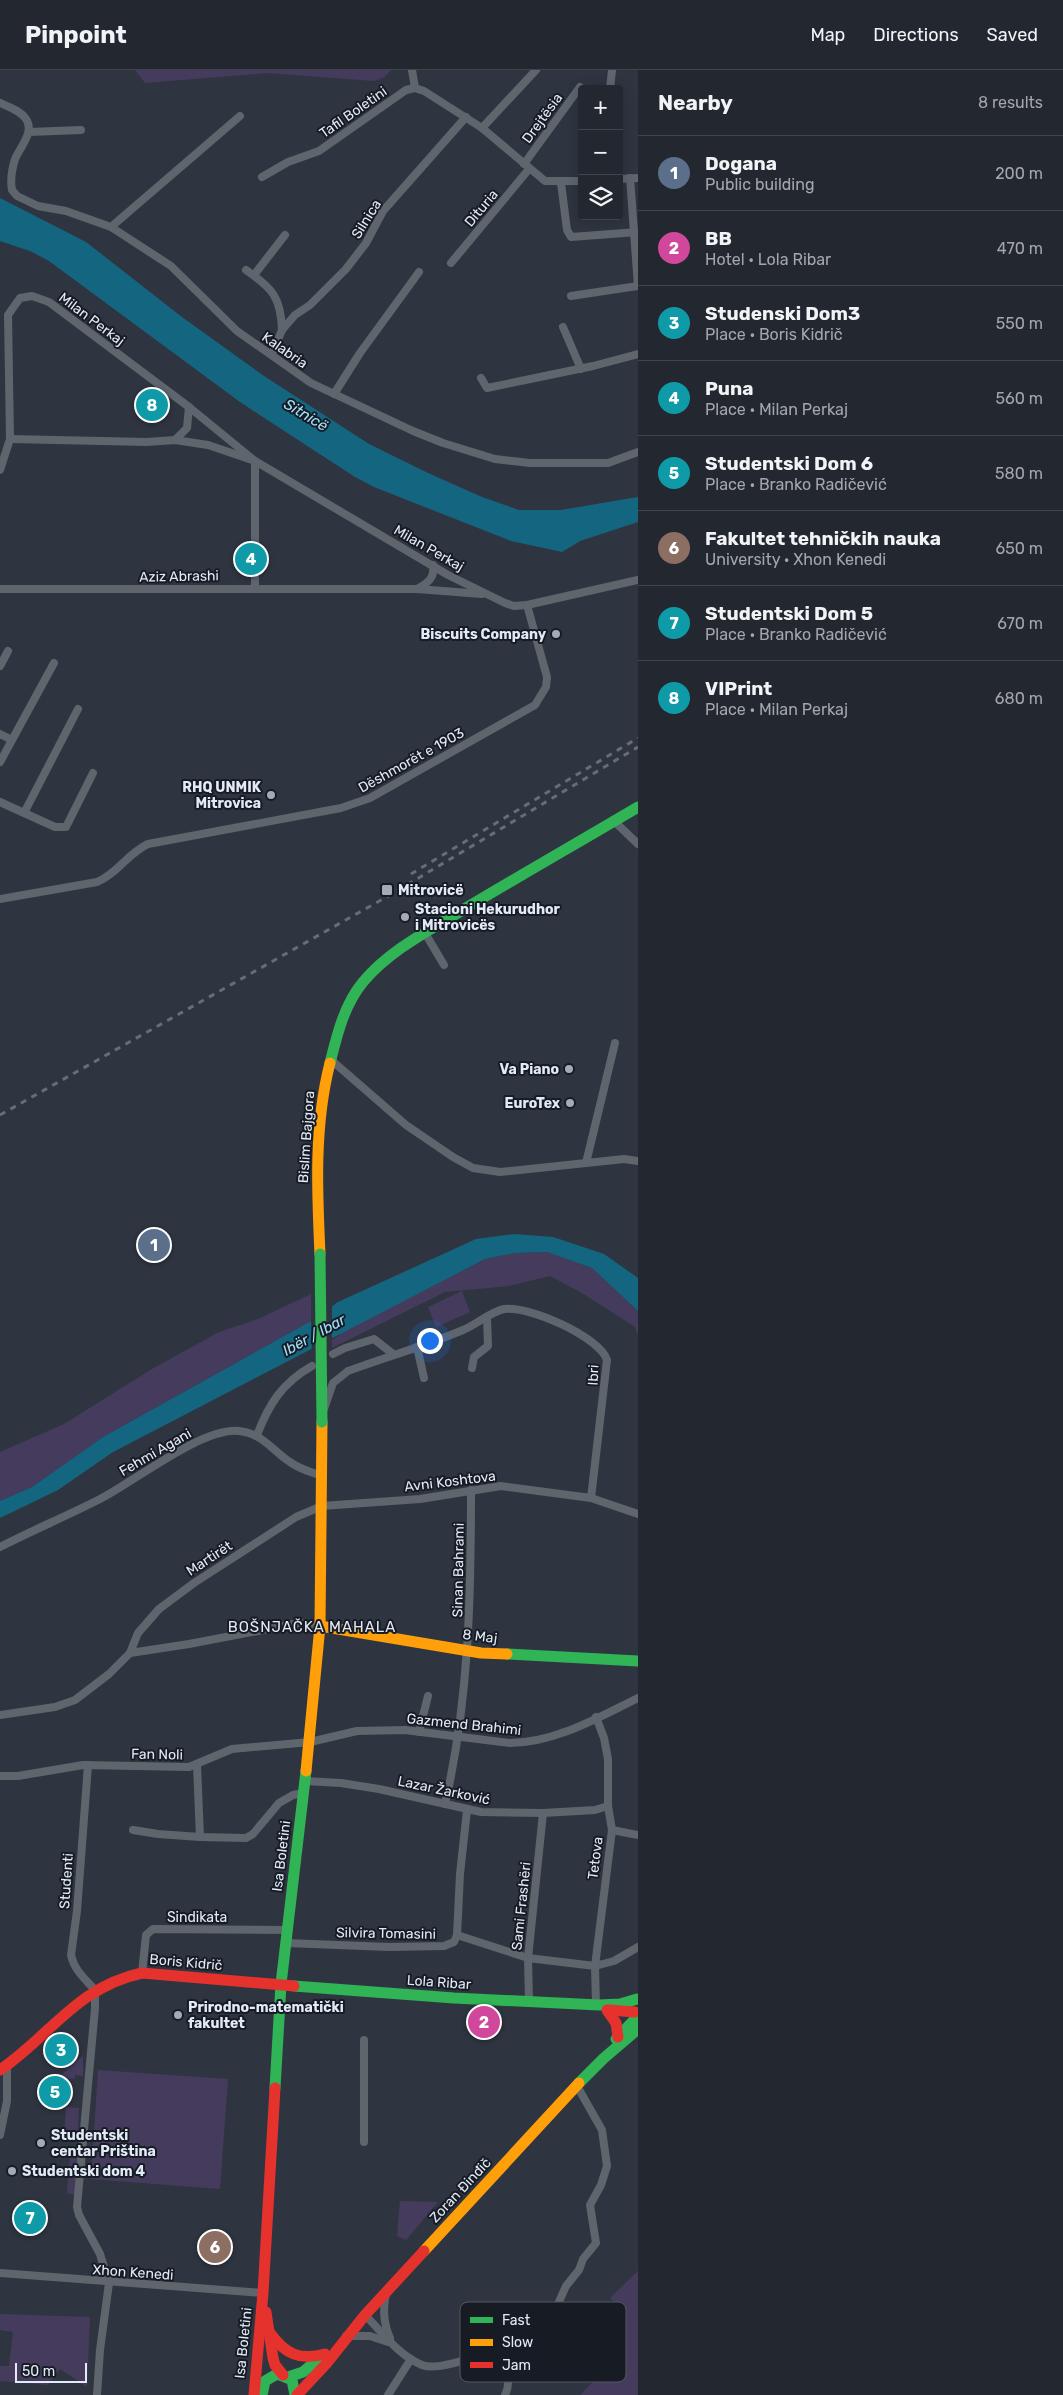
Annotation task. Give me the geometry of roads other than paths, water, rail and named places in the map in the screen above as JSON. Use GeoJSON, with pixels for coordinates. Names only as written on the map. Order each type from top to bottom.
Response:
{"type":"FeatureCollection","features":[{"type":"Feature","properties":{"kind":"main road","name":"Bislim Bajgora"},"geometry":{"type":"LineString","coordinates":[[322,1422],[317,1149],[321,1109],[330,1059],[352,997],[384,962],[425,933],[519,875],[638,807]]}},
{"type":"Feature","properties":{"kind":"main road","name":"Isa Boletini"},"geometry":{"type":"LineString","coordinates":[[259,2393],[281,1984],[310,1742],[320,1626],[322,1422]]}},
{"type":"Feature","properties":{"kind":"main road","name":"8 Maj"},"geometry":{"type":"LineString","coordinates":[[320,1626],[467,1650],[638,1661]]}},
{"type":"Feature","properties":{"kind":"main road","name":"Boris Kidrič"},"geometry":{"type":"LineString","coordinates":[[4,2067],[72,2008],[95,1990],[111,1982],[142,1973],[281,1984]]}},
{"type":"Feature","properties":{"kind":"main road","name":"Lola Ribar"},"geometry":{"type":"LineString","coordinates":[[281,1984],[449,1998],[529,2002],[625,2003],[638,1998]]}},
{"type":"Feature","properties":{"kind":"main road"},"geometry":{"type":"LineString","coordinates":[[637,2016],[638,1998]]}},
{"type":"Feature","properties":{"kind":"main road","name":"Lola Ribar"},"geometry":{"type":"LineString","coordinates":[[596,2004],[607,2010],[637,2016]]}},
{"type":"Feature","properties":{"kind":"main road"},"geometry":{"type":"LineString","coordinates":[[607,2010],[616,2023],[618,2038]]}},
{"type":"Feature","properties":{"kind":"main road","name":"Zoran Đinđič"},"geometry":{"type":"LineString","coordinates":[[604,2058],[637,2016]]}},
{"type":"Feature","properties":{"kind":"main road","name":"Zoran Đinđič"},"geometry":{"type":"LineString","coordinates":[[296,2395],[326,2364],[342,2341],[386,2292],[577,2086],[604,2058],[638,2029]]}},
{"type":"Feature","properties":{"kind":"main road","name":"Isa Boletini"},"geometry":{"type":"LineString","coordinates":[[263,2328],[275,2365],[285,2376]]}},
{"type":"Feature","properties":{"kind":"main road"},"geometry":{"type":"LineString","coordinates":[[263,2328],[286,2353],[300,2358],[313,2358],[325,2354]]}},
{"type":"Feature","properties":{"kind":"main road","name":"Zoran Đinđič"},"geometry":{"type":"LineString","coordinates":[[259,2393],[267,2378],[272,2375],[285,2376],[303,2372],[342,2341]]}},
{"type":"Feature","properties":{"kind":"main road","name":"Zoran Đinđič"},"geometry":{"type":"LineString","coordinates":[[285,2376],[294,2384],[296,2395]]}},
{"type":"Feature","properties":{"kind":"street"},"geometry":{"type":"LineString","coordinates":[[412,70],[415,88],[424,91],[482,128],[526,167],[545,181],[561,183],[578,181]]}},
{"type":"Feature","properties":{"kind":"street"},"geometry":{"type":"LineString","coordinates":[[482,128],[536,70]]}},
{"type":"Feature","properties":{"kind":"street"},"geometry":{"type":"LineString","coordinates":[[610,85],[612,70]]}},
{"type":"Feature","properties":{"kind":"street","name":"Tafil Boletini"},"geometry":{"type":"LineString","coordinates":[[262,177],[288,162],[319,150],[406,90],[415,88]]}},
{"type":"Feature","properties":{"kind":"street","name":"Drejtësia"},"geometry":{"type":"LineString","coordinates":[[526,167],[578,90]]}},
{"type":"Feature","properties":{"kind":"street"},"geometry":{"type":"LineString","coordinates":[[0,103],[26,118],[29,132],[81,130]]}},
{"type":"Feature","properties":{"kind":"street"},"geometry":{"type":"LineString","coordinates":[[112,228],[240,116]]}},
{"type":"Feature","properties":{"kind":"street","name":"Silnica"},"geometry":{"type":"LineString","coordinates":[[272,354],[282,330],[295,315],[310,305],[346,269],[366,243],[383,211],[466,117]]}},
{"type":"Feature","properties":{"kind":"street","name":"Kalabria"},"geometry":{"type":"LineString","coordinates":[[29,132],[15,160],[12,172],[12,190],[17,196],[38,206],[66,211],[112,228],[171,266],[237,331],[311,383],[420,434],[496,459],[530,463],[608,463],[638,452]]}},
{"type":"Feature","properties":{"kind":"street","name":"Dituria"},"geometry":{"type":"LineString","coordinates":[[452,263],[526,167]]}},
{"type":"Feature","properties":{"kind":"street"},"geometry":{"type":"LineString","coordinates":[[571,296],[638,286],[634,178]]}},
{"type":"Feature","properties":{"kind":"street"},"geometry":{"type":"LineString","coordinates":[[561,183],[567,230],[572,237],[636,232]]}},
{"type":"Feature","properties":{"kind":"street"},"geometry":{"type":"LineString","coordinates":[[254,276],[285,235]]}},
{"type":"Feature","properties":{"kind":"street","name":"Silnica"},"geometry":{"type":"LineString","coordinates":[[246,270],[270,288],[278,300],[282,313],[282,330]]}},
{"type":"Feature","properties":{"kind":"street"},"geometry":{"type":"LineString","coordinates":[[334,394],[360,353],[419,272]]}},
{"type":"Feature","properties":{"kind":"street","name":"Milan Perkaj"},"geometry":{"type":"LineString","coordinates":[[0,470],[2,456],[10,439],[8,315],[20,298],[32,296],[49,302],[189,407],[255,461],[433,565],[487,594]]}},
{"type":"Feature","properties":{"kind":"street"},"geometry":{"type":"LineString","coordinates":[[563,327],[581,369]]}},
{"type":"Feature","properties":{"kind":"street"},"geometry":{"type":"LineString","coordinates":[[481,378],[487,388],[581,369],[638,354]]}},
{"type":"Feature","properties":{"kind":"street"},"geometry":{"type":"LineString","coordinates":[[175,440],[187,428],[189,407]]}},
{"type":"Feature","properties":{"kind":"street","name":"Milan Perkaj"},"geometry":{"type":"LineString","coordinates":[[10,439],[147,442],[175,440],[208,445],[255,461]]}},
{"type":"Feature","properties":{"kind":"street"},"geometry":{"type":"LineString","coordinates":[[255,461],[255,588]]}},
{"type":"Feature","properties":{"kind":"street"},"geometry":{"type":"LineString","coordinates":[[417,589],[429,582],[434,572],[433,565]]}},
{"type":"Feature","properties":{"kind":"street"},"geometry":{"type":"LineString","coordinates":[[527,605],[638,580]]}},
{"type":"Feature","properties":{"kind":"street","name":"Aziz Abrashi"},"geometry":{"type":"LineString","coordinates":[[0,589],[417,589],[487,594],[514,606],[527,605]]}},
{"type":"Feature","properties":{"kind":"street","name":"Dëshmorët e 1903"},"geometry":{"type":"LineString","coordinates":[[0,899],[97,882],[107,877],[132,854],[148,844],[341,808],[379,794],[527,710],[541,697],[546,687],[547,677],[527,605]]}},
{"type":"Feature","properties":{"kind":"street"},"geometry":{"type":"LineString","coordinates":[[0,666],[8,651]]}},
{"type":"Feature","properties":{"kind":"street"},"geometry":{"type":"LineString","coordinates":[[0,762],[54,663]]}},
{"type":"Feature","properties":{"kind":"street"},"geometry":{"type":"LineString","coordinates":[[24,813],[78,709]]}},
{"type":"Feature","properties":{"kind":"street"},"geometry":{"type":"LineString","coordinates":[[0,734],[12,740]]}},
{"type":"Feature","properties":{"kind":"street"},"geometry":{"type":"LineString","coordinates":[[0,802],[55,827],[66,827],[93,773]]}},
{"type":"Feature","properties":{"kind":"street"},"geometry":{"type":"LineString","coordinates":[[614,821],[638,844]]}},
{"type":"Feature","properties":{"kind":"street"},"geometry":{"type":"LineString","coordinates":[[425,933],[444,965]]}},
{"type":"Feature","properties":{"kind":"street"},"geometry":{"type":"LineString","coordinates":[[586,1163],[615,1043]]}},
{"type":"Feature","properties":{"kind":"street"},"geometry":{"type":"LineString","coordinates":[[330,1059],[406,1125],[453,1157],[473,1168],[500,1172],[624,1159],[638,1161]]}},
{"type":"Feature","properties":{"kind":"street","name":"Ibri"},"geometry":{"type":"LineString","coordinates":[[322,1422],[330,1392],[339,1377],[348,1371],[464,1330],[506,1309],[542,1317],[580,1336],[604,1354],[607,1367],[591,1498]]}},
{"type":"Feature","properties":{"kind":"street"},"geometry":{"type":"LineString","coordinates":[[472,1368],[474,1357],[488,1346],[487,1318]]}},
{"type":"Feature","properties":{"kind":"street"},"geometry":{"type":"LineString","coordinates":[[333,1354],[345,1348],[374,1339],[393,1354]]}},
{"type":"Feature","properties":{"kind":"street"},"geometry":{"type":"LineString","coordinates":[[417,1347],[424,1378]]}},
{"type":"Feature","properties":{"kind":"street"},"geometry":{"type":"LineString","coordinates":[[312,1366],[294,1376],[268,1408],[257,1435],[291,1463],[322,1476]]}},
{"type":"Feature","properties":{"kind":"street","name":"Fehmi Agani"},"geometry":{"type":"LineString","coordinates":[[0,1547],[102,1498],[149,1468],[206,1438],[230,1431],[257,1435]]}},
{"type":"Feature","properties":{"kind":"street","name":"Avni Koshtova"},"geometry":{"type":"LineString","coordinates":[[322,1506],[420,1499],[501,1486],[591,1498],[638,1514]]}},
{"type":"Feature","properties":{"kind":"street","name":"Sinan Bahrami"},"geometry":{"type":"LineString","coordinates":[[445,1804],[458,1736],[471,1605],[471,1490]]}},
{"type":"Feature","properties":{"kind":"street","name":"Martirët"},"geometry":{"type":"LineString","coordinates":[[0,1715],[55,1707],[75,1700],[109,1674],[130,1653],[142,1628],[173,1599],[296,1517],[322,1506]]}},
{"type":"Feature","properties":{"kind":"street"},"geometry":{"type":"LineString","coordinates":[[130,1653],[189,1644],[300,1622],[320,1626]]}},
{"type":"Feature","properties":{"kind":"street"},"geometry":{"type":"LineString","coordinates":[[420,1732],[428,1696]]}},
{"type":"Feature","properties":{"kind":"street","name":"Gazmend Brahimi"},"geometry":{"type":"LineString","coordinates":[[310,1742],[357,1731],[387,1730],[525,1743],[561,1733],[638,1698]]}},
{"type":"Feature","properties":{"kind":"street","name":"Tetova"},"geometry":{"type":"LineString","coordinates":[[596,1717],[604,1738],[608,1759],[608,1806],[612,1830],[596,1966],[596,2004]]}},
{"type":"Feature","properties":{"kind":"street","name":"Fan Noli"},"geometry":{"type":"LineString","coordinates":[[0,1776],[18,1776],[88,1765],[189,1767],[232,1749],[310,1742]]}},
{"type":"Feature","properties":{"kind":"street","name":"Studenti"},"geometry":{"type":"LineString","coordinates":[[88,1765],[71,1955],[72,1962],[82,1977],[95,1990]]}},
{"type":"Feature","properties":{"kind":"street"},"geometry":{"type":"LineString","coordinates":[[197,1765],[200,1837]]}},
{"type":"Feature","properties":{"kind":"street","name":"Lazar Žarković"},"geometry":{"type":"LineString","coordinates":[[304,1787],[341,1783],[379,1789],[467,1810],[497,1814],[595,1810],[608,1806]]}},
{"type":"Feature","properties":{"kind":"street"},"geometry":{"type":"LineString","coordinates":[[133,1830],[200,1837],[246,1838],[253,1834],[280,1803],[304,1787]]}},
{"type":"Feature","properties":{"kind":"street"},"geometry":{"type":"LineString","coordinates":[[467,1810],[460,1874],[457,1935],[528,1958],[596,1966],[614,1961],[638,1947]]}},
{"type":"Feature","properties":{"kind":"street","name":"Sami Frashëri"},"geometry":{"type":"LineString","coordinates":[[529,2002],[528,1958],[543,1813]]}},
{"type":"Feature","properties":{"kind":"street"},"geometry":{"type":"LineString","coordinates":[[612,1830],[638,1835]]}},
{"type":"Feature","properties":{"kind":"street","name":"Sindikata"},"geometry":{"type":"LineString","coordinates":[[142,1973],[146,1935],[153,1929],[288,1930]]}},
{"type":"Feature","properties":{"kind":"street","name":"Silvira Tomasini"},"geometry":{"type":"LineString","coordinates":[[286,1943],[389,1947],[444,1946],[454,1942],[457,1935]]}},
{"type":"Feature","properties":{"kind":"street"},"geometry":{"type":"LineString","coordinates":[[95,1990],[96,2008],[77,2207],[79,2216],[104,2264],[109,2283],[100,2350],[97,2395]]}},
{"type":"Feature","properties":{"kind":"street"},"geometry":{"type":"LineString","coordinates":[[364,2040],[364,2142]]}},
{"type":"Feature","properties":{"kind":"street"},"geometry":{"type":"LineString","coordinates":[[0,2135],[7,2101],[4,2067]]}},
{"type":"Feature","properties":{"kind":"street"},"geometry":{"type":"LineString","coordinates":[[559,2302],[583,2258],[596,2243],[590,2205],[601,2185],[607,2166],[602,2130],[584,2095],[577,2086]]}},
{"type":"Feature","properties":{"kind":"street","name":"Xhon Kenedi"},"geometry":{"type":"LineString","coordinates":[[0,2273],[109,2283],[263,2293]]}},
{"type":"Feature","properties":{"kind":"street"},"geometry":{"type":"LineString","coordinates":[[386,2292],[383,2306],[384,2325],[392,2344]]}},
{"type":"Feature","properties":{"kind":"street"},"geometry":{"type":"LineString","coordinates":[[366,2314],[392,2344],[410,2359],[420,2364],[436,2367],[460,2362]]}},
{"type":"Feature","properties":{"kind":"street"},"geometry":{"type":"LineString","coordinates":[[342,2341],[370,2336],[392,2344]]}},
{"type":"Feature","properties":{"kind":"street"},"geometry":{"type":"LineString","coordinates":[[388,2395],[410,2359]]}},
{"type":"Feature","properties":{"kind":"street"},"geometry":{"type":"LineString","coordinates":[[506,2395],[507,2382]]}},
{"type":"Feature","properties":{"kind":"water","name":"Sitnicë"},"geometry":{"type":"Polygon","coordinates":[[[0,198],[86,242],[182,317],[264,376],[369,444],[482,497],[519,510],[561,510],[638,497],[638,522],[580,541],[562,552],[511,541],[374,487],[355,477],[240,402],[49,261],[30,251],[0,241],[0,198]]]}},
{"type":"Feature","properties":{"kind":"water","name":"Ibër / Ibar"},"geometry":{"type":"Polygon","coordinates":[[[514,1234],[553,1237],[604,1254],[638,1278],[638,1311],[592,1268],[547,1252],[515,1253],[485,1259],[113,1452],[58,1490],[0,1518],[0,1501],[32,1487],[103,1437],[311,1321],[338,1302],[476,1239],[514,1234]]]}},
{"type":"Feature","properties":{"kind":"railway"},"geometry":{"type":"LineString","coordinates":[[411,874],[638,738]]}},
{"type":"Feature","properties":{"kind":"railway"},"geometry":{"type":"LineString","coordinates":[[0,1115],[390,895],[638,747]]}},
{"type":"Feature","properties":{"kind":"place","name":"VIPrint"},"geometry":{"type":"Point","coordinates":[152,405]}},
{"type":"Feature","properties":{"kind":"place","name":"Puna"},"geometry":{"type":"Point","coordinates":[251,559]}},
{"type":"Feature","properties":{"kind":"place","name":"Biscuits Company"},"geometry":{"type":"Point","coordinates":[556,634]}},
{"type":"Feature","properties":{"kind":"place","name":"RHQ UNMIK Mitrovica"},"geometry":{"type":"Point","coordinates":[271,795]}},
{"type":"Feature","properties":{"kind":"place","name":"Mitrovicë"},"geometry":{"type":"Point","coordinates":[387,890]}},
{"type":"Feature","properties":{"kind":"place","name":"Stacioni Hekurudhor i Mitrovicës"},"geometry":{"type":"Point","coordinates":[405,917]}},
{"type":"Feature","properties":{"kind":"place","name":"Va Piano"},"geometry":{"type":"Point","coordinates":[569,1069]}},
{"type":"Feature","properties":{"kind":"place","name":"EuroTex"},"geometry":{"type":"Point","coordinates":[570,1103]}},
{"type":"Feature","properties":{"kind":"place","name":"Dogana"},"geometry":{"type":"Point","coordinates":[154,1245]}},
{"type":"Feature","properties":{"kind":"place","name":"Prirodno-matematički fakultet"},"geometry":{"type":"Point","coordinates":[178,2015]}},
{"type":"Feature","properties":{"kind":"place","name":"BB"},"geometry":{"type":"Point","coordinates":[484,2022]}},
{"type":"Feature","properties":{"kind":"place","name":"Studenski Dom3"},"geometry":{"type":"Point","coordinates":[61,2050]}},
{"type":"Feature","properties":{"kind":"place","name":"Studentski Dom 6"},"geometry":{"type":"Point","coordinates":[55,2092]}},
{"type":"Feature","properties":{"kind":"place","name":"Studentski centar Priština"},"geometry":{"type":"Point","coordinates":[41,2143]}},
{"type":"Feature","properties":{"kind":"place","name":"Studentski dom 4"},"geometry":{"type":"Point","coordinates":[12,2171]}},
{"type":"Feature","properties":{"kind":"place","name":"Studentski Dom 5"},"geometry":{"type":"Point","coordinates":[30,2218]}},
{"type":"Feature","properties":{"kind":"place","name":"Fakultet tehničkih nauka"},"geometry":{"type":"Point","coordinates":[215,2247]}},
{"type":"Feature","properties":{"kind":"district","name":"BOŠNJAČKA MAHALA"},"geometry":{"type":"Point","coordinates":[312,1627]}}]}
